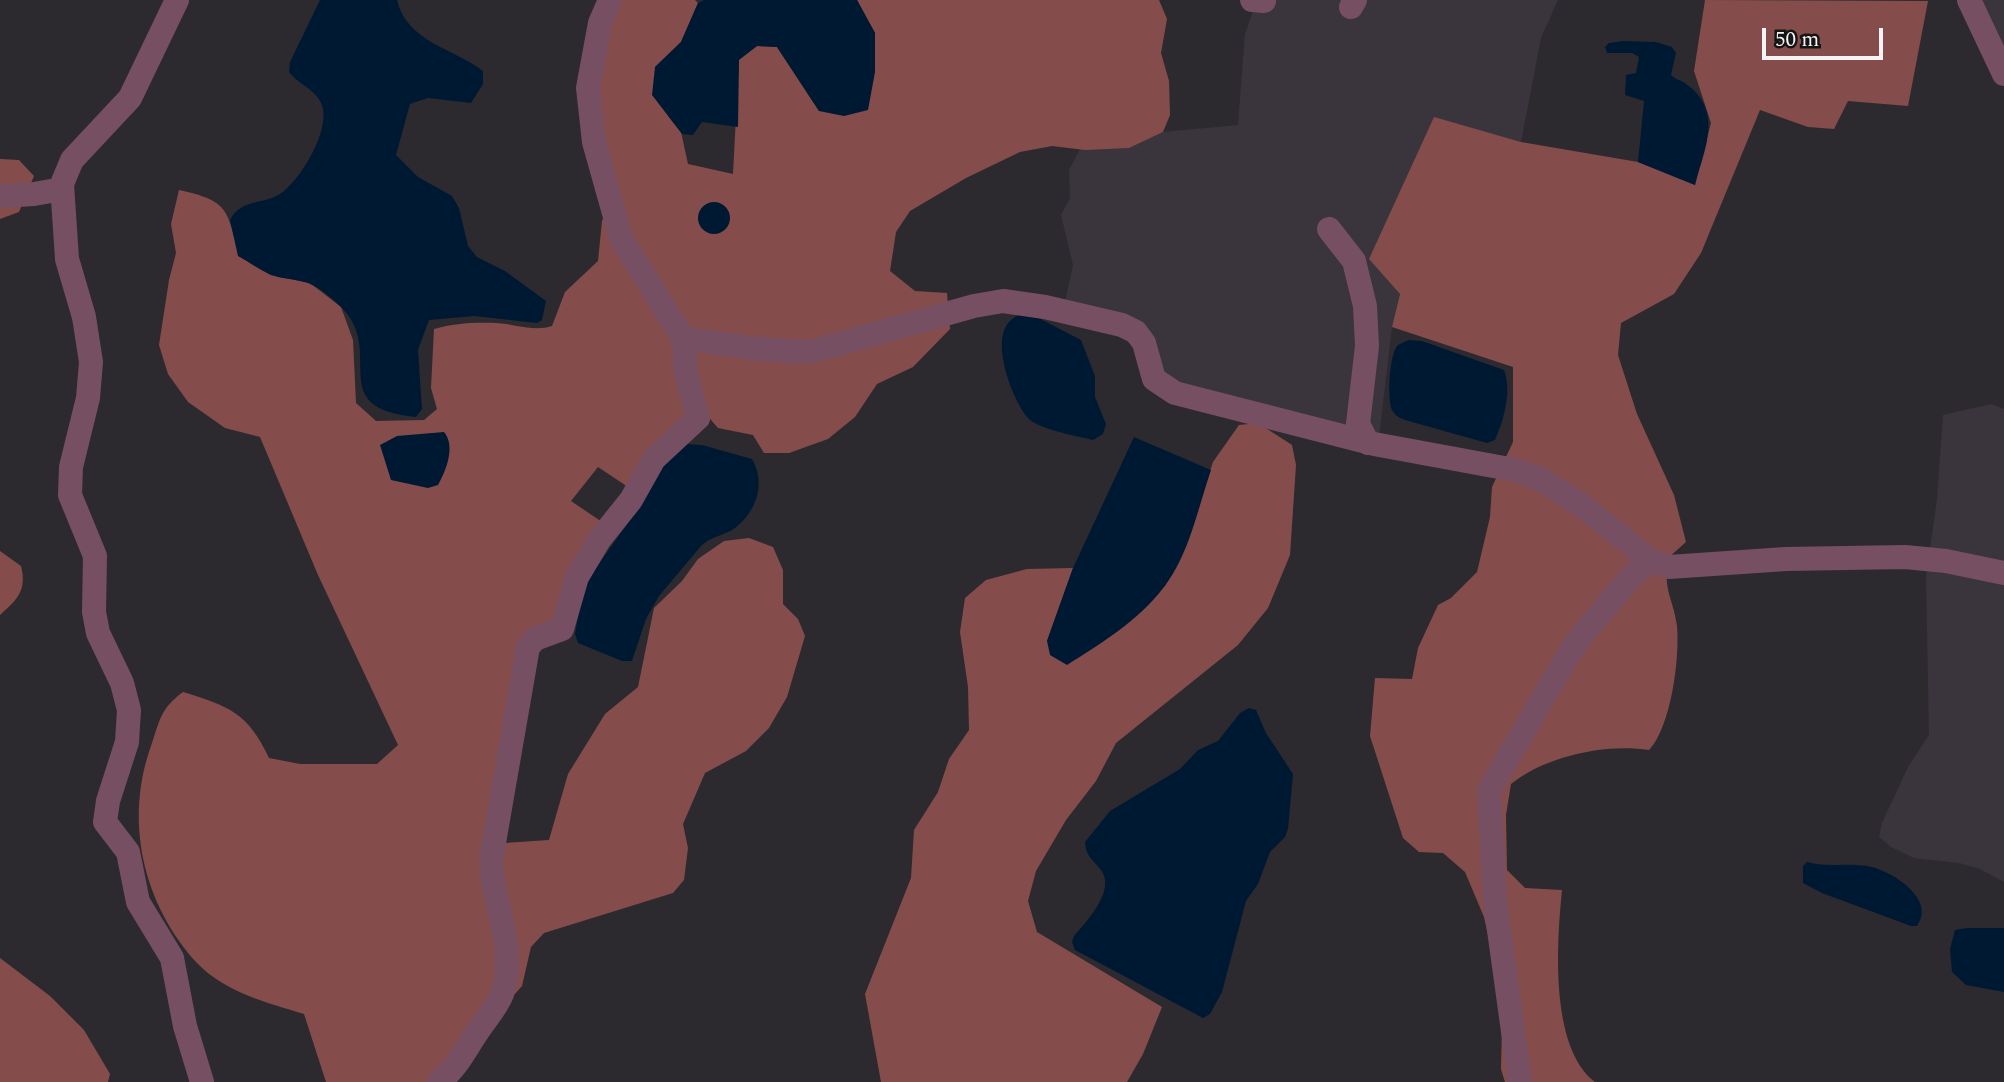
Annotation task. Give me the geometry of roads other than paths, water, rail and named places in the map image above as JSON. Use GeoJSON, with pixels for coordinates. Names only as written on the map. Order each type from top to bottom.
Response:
{"type":"FeatureCollection","features":[{"type":"Feature","properties":{"kind":"street"},"geometry":{"type":"LineString","coordinates":[[177,0],[130,98],[72,160],[65,173],[62,189],[67,259],[84,317],[91,362],[88,398],[71,467],[70,495],[95,556],[94,612],[98,633],[122,683],[129,710],[127,742],[108,801],[106,822],[128,852],[138,902],[172,958],[185,1026],[202,1082]]}},
{"type":"Feature","properties":{"kind":"street"},"geometry":{"type":"LineString","coordinates":[[439,1082],[455,1069],[492,1012],[501,995],[508,968],[508,949],[491,879],[491,860],[528,647],[535,639],[562,629],[572,589],[586,561],[631,500],[654,459],[698,418],[686,372],[683,338],[621,238],[594,142],[588,88],[600,23],[610,0]]}},
{"type":"Feature","properties":{"kind":"street"},"geometry":{"type":"LineString","coordinates":[[1969,0],[2004,74]]}},
{"type":"Feature","properties":{"kind":"street"},"geometry":{"type":"LineString","coordinates":[[0,196],[62,189]]}},
{"type":"Feature","properties":{"kind":"street"},"geometry":{"type":"LineString","coordinates":[[1329,229],[1354,261],[1365,306],[1367,346],[1358,424],[1368,443]]}},
{"type":"Feature","properties":{"kind":"street"},"geometry":{"type":"LineString","coordinates":[[683,338],[758,349],[810,352],[988,302],[1018,303],[1122,325],[1136,332],[1144,343],[1154,379],[1175,393],[1368,443],[1515,470],[1540,479],[1580,504],[1650,560],[1669,567],[1786,559],[1927,558],[2004,573]]}},
{"type":"Feature","properties":{"kind":"street"},"geometry":{"type":"LineString","coordinates":[[1520,1082],[1495,901],[1489,790],[1575,645],[1630,578],[1650,560]]}},
{"type":"Feature","properties":{"kind":"water"},"geometry":{"type":"Polygon","coordinates":[[[320,0],[397,0],[410,26],[432,43],[483,71],[483,84],[471,103],[428,98],[410,104],[396,155],[418,177],[452,196],[459,208],[468,246],[477,257],[505,271],[546,301],[542,320],[537,323],[474,316],[429,320],[418,350],[422,409],[416,417],[388,412],[371,402],[363,390],[359,343],[354,325],[335,301],[312,285],[271,275],[238,256],[230,220],[241,208],[277,196],[292,184],[320,136],[323,111],[320,101],[289,72],[290,62],[320,0]]]}},
{"type":"Feature","properties":{"kind":"water"},"geometry":{"type":"Polygon","coordinates":[[[704,0],[857,0],[875,33],[875,72],[868,110],[844,116],[819,111],[777,47],[757,46],[739,60],[738,127],[702,122],[693,135],[682,134],[652,95],[655,67],[681,42],[698,3],[704,0]]]}},
{"type":"Feature","properties":{"kind":"water"},"geometry":{"type":"Polygon","coordinates":[[[1656,42],[1672,47],[1676,53],[1671,75],[1685,83],[1704,105],[1708,118],[1707,143],[1695,185],[1638,162],[1644,101],[1625,95],[1626,75],[1636,73],[1639,57],[1632,53],[1607,53],[1605,47],[1609,43],[1656,42]]]}},
{"type":"Feature","properties":{"kind":"water"},"geometry":{"type":"Polygon","coordinates":[[[714,202],[725,207],[730,218],[725,229],[714,234],[703,229],[698,218],[703,207],[714,202]]]}},
{"type":"Feature","properties":{"kind":"water"},"geometry":{"type":"Polygon","coordinates":[[[1029,313],[1081,340],[1095,376],[1095,397],[1106,424],[1103,434],[1093,440],[1039,425],[1027,417],[1020,406],[1007,375],[1002,341],[1005,327],[1014,317],[1029,313]]]}},
{"type":"Feature","properties":{"kind":"water"},"geometry":{"type":"Polygon","coordinates":[[[1409,340],[1422,341],[1504,370],[1506,405],[1495,440],[1487,443],[1405,420],[1395,414],[1390,405],[1393,357],[1398,345],[1409,340]]]}},
{"type":"Feature","properties":{"kind":"water"},"geometry":{"type":"Polygon","coordinates":[[[444,432],[448,438],[449,451],[447,466],[438,485],[428,488],[391,480],[380,445],[397,436],[444,432]]]}},
{"type":"Feature","properties":{"kind":"water"},"geometry":{"type":"Polygon","coordinates":[[[1134,437],[1211,470],[1180,561],[1164,587],[1131,621],[1067,665],[1050,655],[1047,641],[1073,568],[1134,437]]]}},
{"type":"Feature","properties":{"kind":"water"},"geometry":{"type":"Polygon","coordinates":[[[684,444],[702,445],[752,459],[758,478],[757,496],[743,521],[731,531],[701,546],[659,596],[646,619],[632,661],[622,661],[578,643],[575,634],[581,599],[588,579],[630,520],[659,468],[684,444]]]}},
{"type":"Feature","properties":{"kind":"water"},"geometry":{"type":"Polygon","coordinates":[[[1249,708],[1256,710],[1266,733],[1293,774],[1288,829],[1285,837],[1270,852],[1258,884],[1246,901],[1222,992],[1210,1014],[1203,1018],[1075,950],[1072,942],[1074,936],[1098,905],[1105,887],[1105,878],[1088,854],[1085,842],[1110,811],[1180,769],[1198,750],[1218,741],[1240,713],[1249,708]]]}},
{"type":"Feature","properties":{"kind":"water"},"geometry":{"type":"Polygon","coordinates":[[[1807,862],[1872,867],[1891,875],[1917,897],[1921,916],[1917,926],[1822,893],[1803,883],[1803,866],[1807,862]]]}},
{"type":"Feature","properties":{"kind":"water"},"geometry":{"type":"Polygon","coordinates":[[[2004,928],[2004,992],[1966,985],[1952,972],[1950,949],[1955,930],[2004,928]]]}}]}
